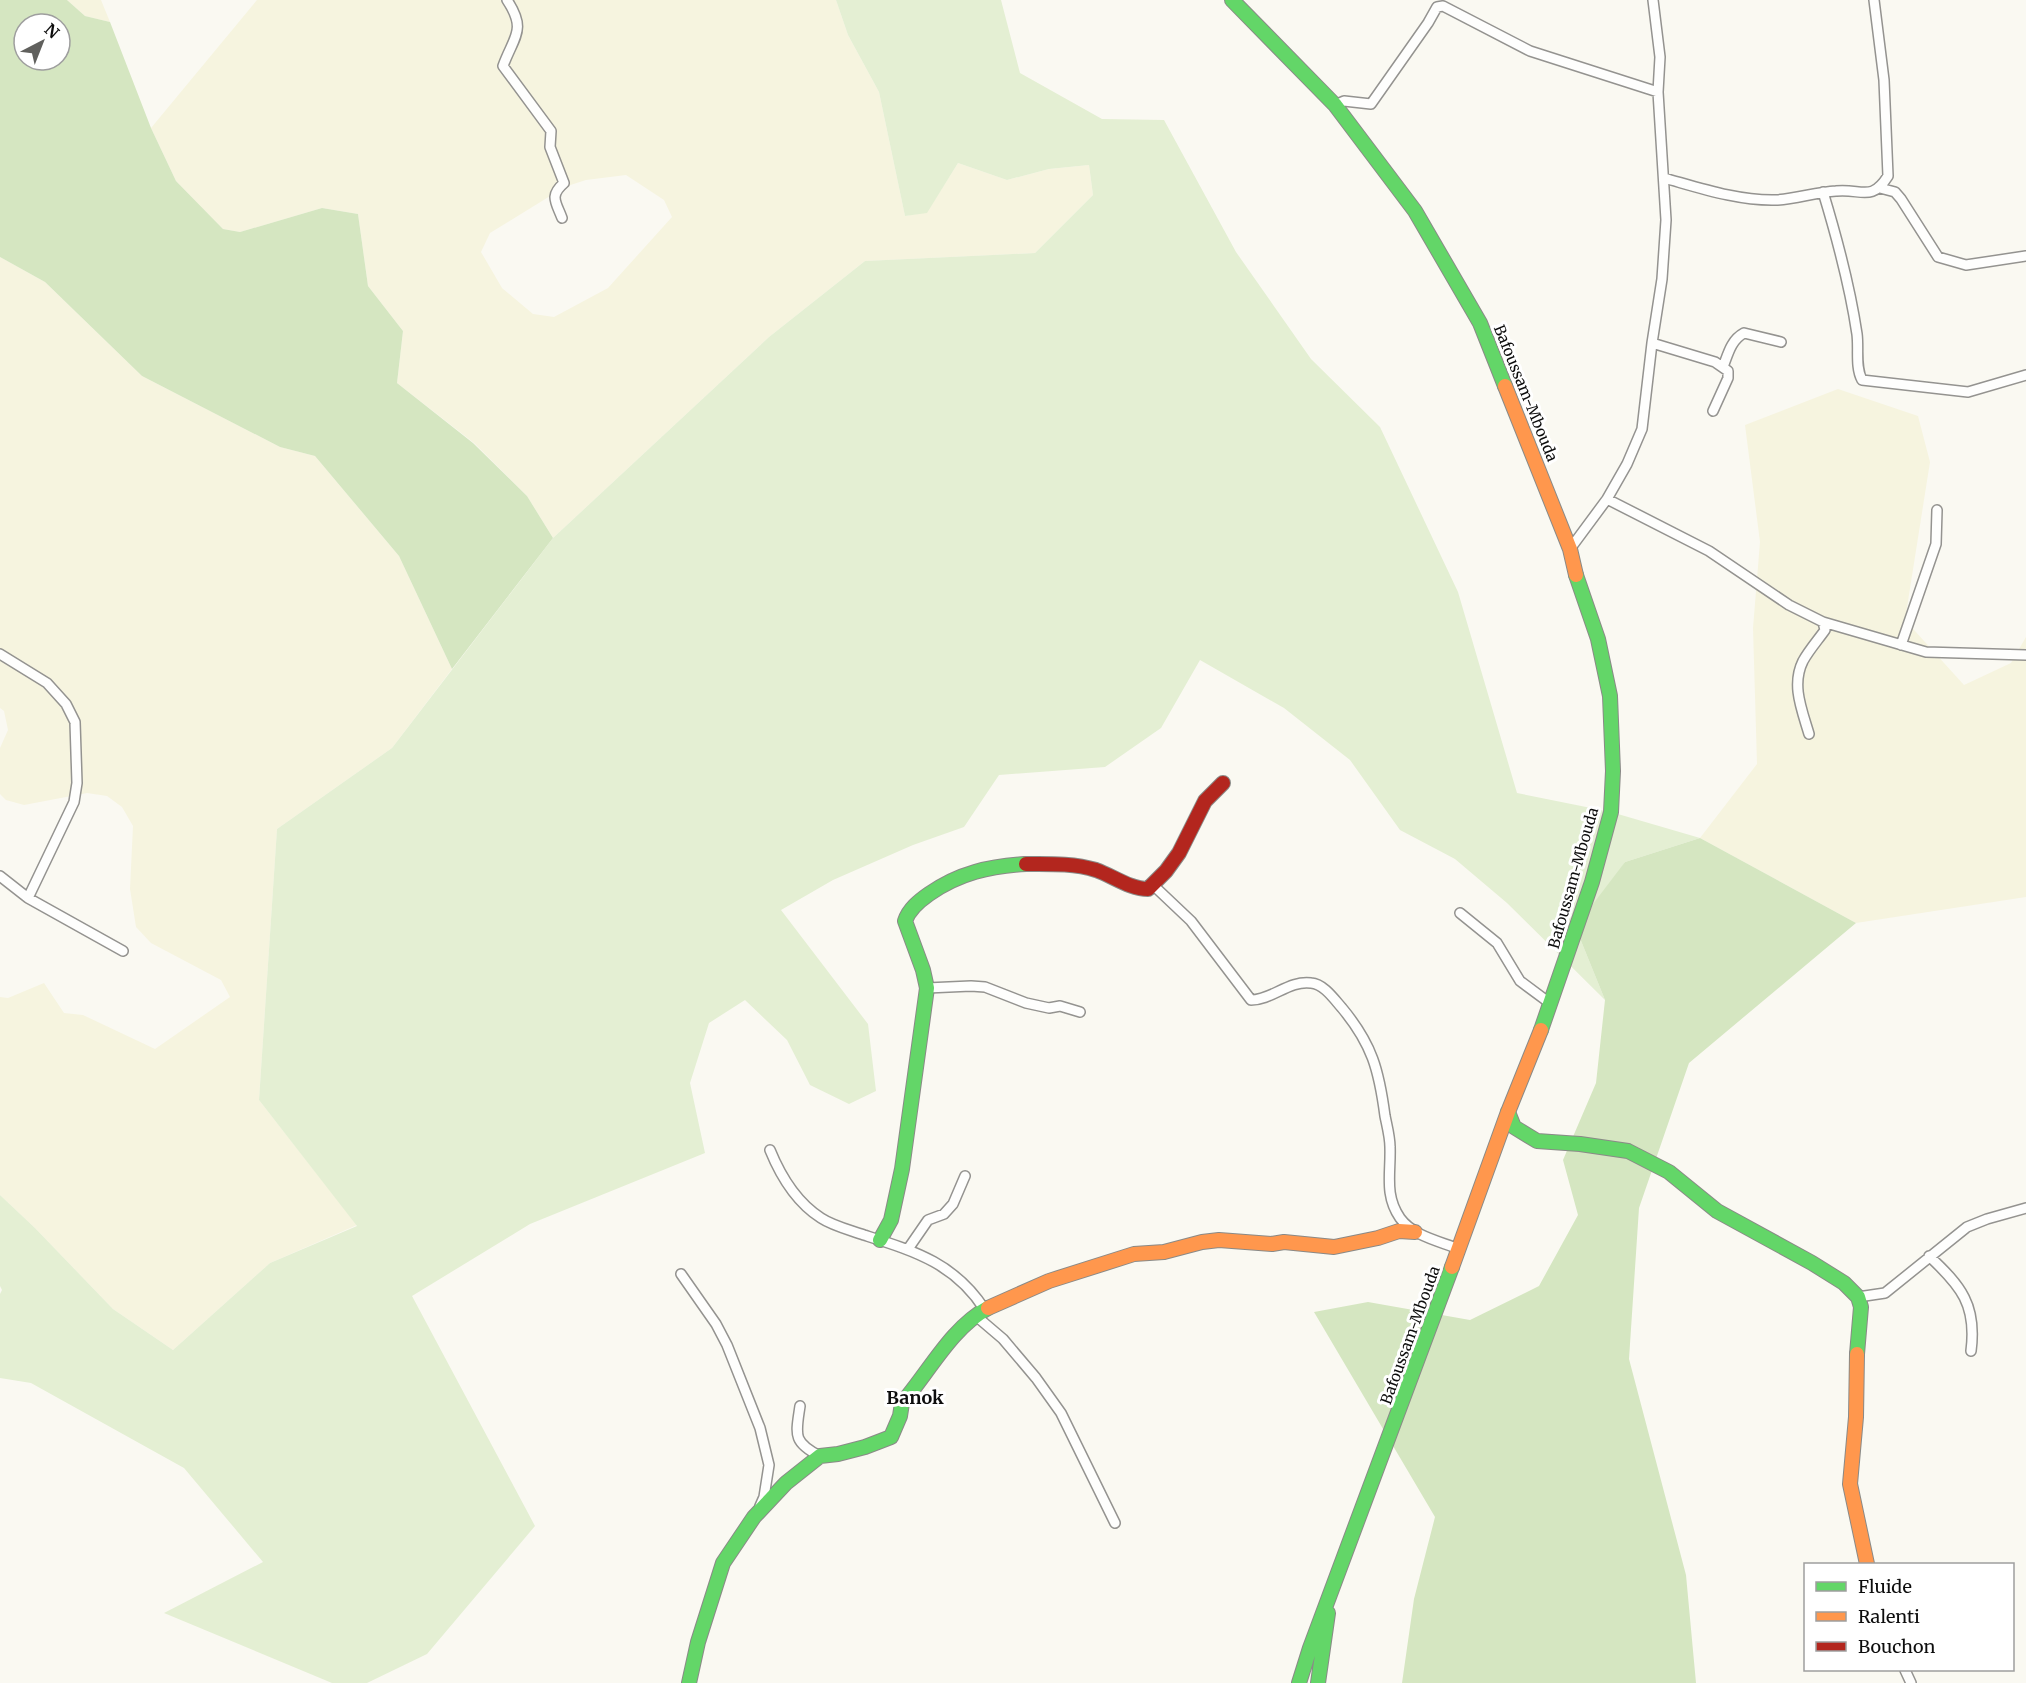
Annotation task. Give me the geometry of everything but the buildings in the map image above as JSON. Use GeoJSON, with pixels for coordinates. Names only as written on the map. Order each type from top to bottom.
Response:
{"type":"FeatureCollection","features":[{"type":"Feature","properties":{"kind":"main road","name":"Bafoussam-Mbouda"},"geometry":{"type":"LineString","coordinates":[[1232,0],[1335,105],[1414,211],[1480,323],[1570,549],[1579,586],[1598,639],[1610,696],[1611,812],[1592,882],[1551,1004],[1508,1112],[1299,1683]]}},
{"type":"Feature","properties":{"kind":"main road"},"geometry":{"type":"LineString","coordinates":[[880,1240],[891,1220],[902,1169],[927,988],[923,970],[905,921],[906,916],[928,894],[950,880],[964,873],[1001,864],[1084,867],[1139,889],[1148,889],[1179,853],[1205,801],[1223,783]]}},
{"type":"Feature","properties":{"kind":"main road"},"geometry":{"type":"LineString","coordinates":[[1508,1112],[1514,1127],[1537,1141],[1628,1150],[1669,1172],[1717,1211],[1844,1283],[1858,1297],[1861,1307],[1857,1345],[1856,1417],[1850,1484],[1867,1563]]}},
{"type":"Feature","properties":{"kind":"main road"},"geometry":{"type":"LineString","coordinates":[[689,1683],[705,1618],[723,1563],[757,1514],[786,1483],[820,1456],[865,1447],[891,1437],[900,1416],[902,1403],[949,1341],[981,1313],[1004,1300],[1049,1281],[1134,1254],[1164,1252],[1219,1240],[1272,1244],[1293,1242],[1334,1247],[1378,1239],[1400,1231],[1415,1232]]}},
{"type":"Feature","properties":{"kind":"main road"},"geometry":{"type":"LineString","coordinates":[[1318,1683],[1331,1596]]}},
{"type":"Feature","properties":{"kind":"street"},"geometry":{"type":"LineString","coordinates":[[507,0],[517,14],[518,30],[503,66],[551,131],[550,147],[564,183],[555,193],[555,200],[562,218]]}},
{"type":"Feature","properties":{"kind":"street"},"geometry":{"type":"LineString","coordinates":[[1570,549],[1607,499],[1627,464],[1642,429],[1662,279],[1666,220],[1658,92],[1660,57],[1653,0]]}},
{"type":"Feature","properties":{"kind":"street"},"geometry":{"type":"LineString","coordinates":[[1664,178],[1752,199],[1778,200],[1838,190],[1868,193],[1880,188],[1888,176],[1884,80],[1874,0]]}},
{"type":"Feature","properties":{"kind":"street"},"geometry":{"type":"LineString","coordinates":[[1335,105],[1344,101],[1371,104],[1437,7],[1443,6],[1530,51],[1658,92]]}},
{"type":"Feature","properties":{"kind":"street"},"geometry":{"type":"LineString","coordinates":[[1880,188],[1895,192],[1901,199],[1938,257],[1966,265],[2026,256]]}},
{"type":"Feature","properties":{"kind":"street"},"geometry":{"type":"LineString","coordinates":[[1823,192],[1848,287],[1857,335],[1859,374],[1862,380],[1968,393],[2026,375]]}},
{"type":"Feature","properties":{"kind":"street"},"geometry":{"type":"LineString","coordinates":[[1723,367],[1731,346],[1738,336],[1744,333],[1781,342]]}},
{"type":"Feature","properties":{"kind":"street"},"geometry":{"type":"LineString","coordinates":[[1652,343],[1715,362],[1728,371],[1728,378],[1713,411]]}},
{"type":"Feature","properties":{"kind":"street"},"geometry":{"type":"LineString","coordinates":[[1607,499],[1709,551],[1789,605],[1823,622],[1926,652],[2026,655]]}},
{"type":"Feature","properties":{"kind":"street"},"geometry":{"type":"LineString","coordinates":[[1901,645],[1936,544],[1937,510]]}},
{"type":"Feature","properties":{"kind":"street"},"geometry":{"type":"LineString","coordinates":[[1809,734],[1798,698],[1797,679],[1803,661],[1826,630],[1823,622]]}},
{"type":"Feature","properties":{"kind":"street"},"geometry":{"type":"LineString","coordinates":[[0,654],[47,683],[66,705],[75,722],[77,783],[74,802],[28,898]]}},
{"type":"Feature","properties":{"kind":"street"},"geometry":{"type":"LineString","coordinates":[[0,876],[28,898],[123,951]]}},
{"type":"Feature","properties":{"kind":"street"},"geometry":{"type":"LineString","coordinates":[[1153,885],[1191,921],[1251,1000],[1260,1000],[1290,987],[1313,983],[1323,988],[1355,1025],[1371,1051],[1380,1078],[1390,1146],[1389,1193],[1401,1220],[1415,1232],[1459,1248]]}},
{"type":"Feature","properties":{"kind":"street"},"geometry":{"type":"LineString","coordinates":[[1460,913],[1497,943],[1520,981],[1551,1004]]}},
{"type":"Feature","properties":{"kind":"street"},"geometry":{"type":"LineString","coordinates":[[927,988],[985,987],[1026,1003],[1049,1008],[1060,1006],[1080,1012]]}},
{"type":"Feature","properties":{"kind":"street"},"geometry":{"type":"LineString","coordinates":[[770,1150],[779,1173],[797,1197],[822,1219],[909,1249],[937,1264],[966,1285],[981,1313],[1036,1378],[1061,1413],[1115,1523]]}},
{"type":"Feature","properties":{"kind":"street"},"geometry":{"type":"LineString","coordinates":[[909,1249],[928,1220],[944,1214],[953,1204],[964,1176]]}},
{"type":"Feature","properties":{"kind":"street"},"geometry":{"type":"LineString","coordinates":[[1858,1297],[1884,1293],[1967,1227],[2026,1208]]}},
{"type":"Feature","properties":{"kind":"street"},"geometry":{"type":"LineString","coordinates":[[1929,1256],[1961,1290],[1968,1306],[1974,1333],[1971,1351]]}},
{"type":"Feature","properties":{"kind":"street"},"geometry":{"type":"LineString","coordinates":[[681,1274],[716,1324],[727,1345],[760,1428],[769,1465],[764,1497],[757,1514]]}},
{"type":"Feature","properties":{"kind":"street"},"geometry":{"type":"LineString","coordinates":[[800,1406],[796,1432],[800,1444],[820,1456]]}},
{"type":"Feature","properties":{"kind":"shaded area"},"geometry":{"type":"Polygon","coordinates":[[[67,0],[101,0],[110,22],[85,16],[67,0]]]}},
{"type":"Feature","properties":{"kind":"shaded area"},"geometry":{"type":"Polygon","coordinates":[[[257,0],[836,0],[848,35],[879,92],[905,216],[927,212],[958,163],[1007,180],[1049,169],[1089,165],[1093,195],[1035,253],[865,261],[769,337],[553,538],[527,496],[474,443],[397,383],[403,331],[368,286],[358,214],[322,208],[240,232],[223,229],[176,181],[151,128],[257,0]],[[626,175],[586,180],[558,189],[490,233],[481,252],[502,288],[533,314],[554,317],[608,288],[672,217],[664,200],[626,175]]]}},
{"type":"Feature","properties":{"kind":"shaded area"},"geometry":{"type":"Polygon","coordinates":[[[0,257],[45,282],[142,376],[280,447],[315,456],[399,556],[452,669],[392,748],[277,829],[259,1100],[357,1225],[270,1263],[173,1350],[113,1309],[0,1195],[0,997],[8,998],[44,983],[64,1013],[83,1015],[155,1049],[230,997],[221,980],[151,943],[136,927],[130,889],[133,826],[122,807],[107,796],[87,793],[24,805],[6,800],[0,794],[0,748],[8,730],[4,711],[0,708],[0,257]]]}},
{"type":"Feature","properties":{"kind":"shaded area"},"geometry":{"type":"Polygon","coordinates":[[[1838,389],[1918,416],[1930,462],[1905,620],[1964,685],[2011,663],[2026,637],[2026,897],[1856,923],[1700,838],[1757,764],[1753,628],[1760,542],[1745,425],[1838,389]]]}},
{"type":"Feature","properties":{"kind":"green space"},"geometry":{"type":"Polygon","coordinates":[[[0,0],[67,0],[85,16],[110,22],[151,128],[176,181],[223,229],[240,232],[322,208],[358,214],[368,286],[403,331],[397,383],[473,443],[527,496],[553,538],[452,669],[399,556],[315,456],[280,447],[142,376],[45,282],[0,257],[0,0]]]}},
{"type":"Feature","properties":{"kind":"green space"},"geometry":{"type":"Polygon","coordinates":[[[836,0],[1001,0],[1020,73],[1102,119],[1164,120],[1236,252],[1311,359],[1380,427],[1458,592],[1517,793],[1611,812],[1700,838],[1625,862],[1579,936],[1605,1000],[1507,903],[1455,859],[1400,830],[1350,760],[1284,708],[1200,660],[1161,728],[1105,767],[999,775],[964,827],[913,845],[833,880],[781,910],[868,1024],[876,1091],[849,1104],[810,1085],[787,1040],[745,1000],[709,1023],[690,1083],[705,1153],[530,1224],[412,1296],[535,1526],[427,1654],[367,1683],[332,1683],[164,1613],[263,1562],[184,1468],[31,1383],[0,1378],[0,1294],[2,1290],[0,1286],[0,1195],[113,1309],[173,1350],[270,1263],[357,1226],[259,1100],[277,829],[392,748],[553,538],[769,337],[865,261],[1035,253],[1093,195],[1089,165],[1049,169],[1007,180],[958,163],[927,213],[905,216],[879,92],[848,35],[836,0]]]}},
{"type":"Feature","properties":{"kind":"green space"},"geometry":{"type":"Polygon","coordinates":[[[1700,838],[1856,923],[1689,1063],[1639,1208],[1629,1359],[1686,1575],[1696,1683],[1402,1683],[1414,1599],[1435,1517],[1314,1312],[1368,1302],[1470,1320],[1539,1286],[1578,1215],[1563,1160],[1596,1083],[1605,1000],[1579,936],[1593,904],[1625,862],[1700,838]]]}},
{"type":"Feature","properties":{"kind":"traffic: fast"},"geometry":{"type":"LineString","coordinates":[[1232,0],[1335,105],[1415,211],[1480,323],[1505,386]]}},
{"type":"Feature","properties":{"kind":"traffic: fast"},"geometry":{"type":"LineString","coordinates":[[1541,1030],[1592,882],[1611,812],[1613,771],[1610,696],[1598,639],[1576,575]]}},
{"type":"Feature","properties":{"kind":"traffic: fast"},"geometry":{"type":"LineString","coordinates":[[880,1240],[891,1220],[902,1169],[927,988],[923,970],[905,921],[918,902],[952,881],[987,869],[1026,864]]}},
{"type":"Feature","properties":{"kind":"traffic: fast"},"geometry":{"type":"LineString","coordinates":[[1508,1112],[1514,1127],[1537,1141],[1628,1151],[1669,1172],[1717,1211],[1844,1283],[1858,1297],[1861,1307],[1857,1354]]}},
{"type":"Feature","properties":{"kind":"traffic: fast"},"geometry":{"type":"LineString","coordinates":[[1299,1683],[1452,1267]]}},
{"type":"Feature","properties":{"kind":"traffic: fast"},"geometry":{"type":"LineString","coordinates":[[689,1683],[698,1642],[723,1563],[754,1517],[786,1483],[820,1456],[865,1447],[891,1437],[900,1416],[902,1403],[941,1351],[963,1327],[988,1308]]}},
{"type":"Feature","properties":{"kind":"traffic: fast"},"geometry":{"type":"LineString","coordinates":[[1318,1683],[1328,1613]]}},
{"type":"Feature","properties":{"kind":"traffic: slow"},"geometry":{"type":"LineString","coordinates":[[1505,386],[1570,549],[1576,575]]}},
{"type":"Feature","properties":{"kind":"traffic: slow"},"geometry":{"type":"LineString","coordinates":[[1452,1267],[1508,1112],[1541,1030]]}},
{"type":"Feature","properties":{"kind":"traffic: slow"},"geometry":{"type":"LineString","coordinates":[[988,1308],[1049,1281],[1134,1254],[1164,1252],[1219,1240],[1272,1244],[1284,1242],[1334,1247],[1399,1231],[1415,1232]]}},
{"type":"Feature","properties":{"kind":"traffic: slow"},"geometry":{"type":"LineString","coordinates":[[1857,1354],[1856,1417],[1850,1484],[1867,1563]]}},
{"type":"Feature","properties":{"kind":"traffic: jam"},"geometry":{"type":"LineString","coordinates":[[1026,864],[1079,866],[1096,870],[1135,887],[1148,889],[1166,871],[1179,853],[1205,801],[1223,783]]}},
{"type":"Feature","properties":{"kind":"district","name":"Banok"},"geometry":{"type":"Point","coordinates":[915,1397]}}]}
